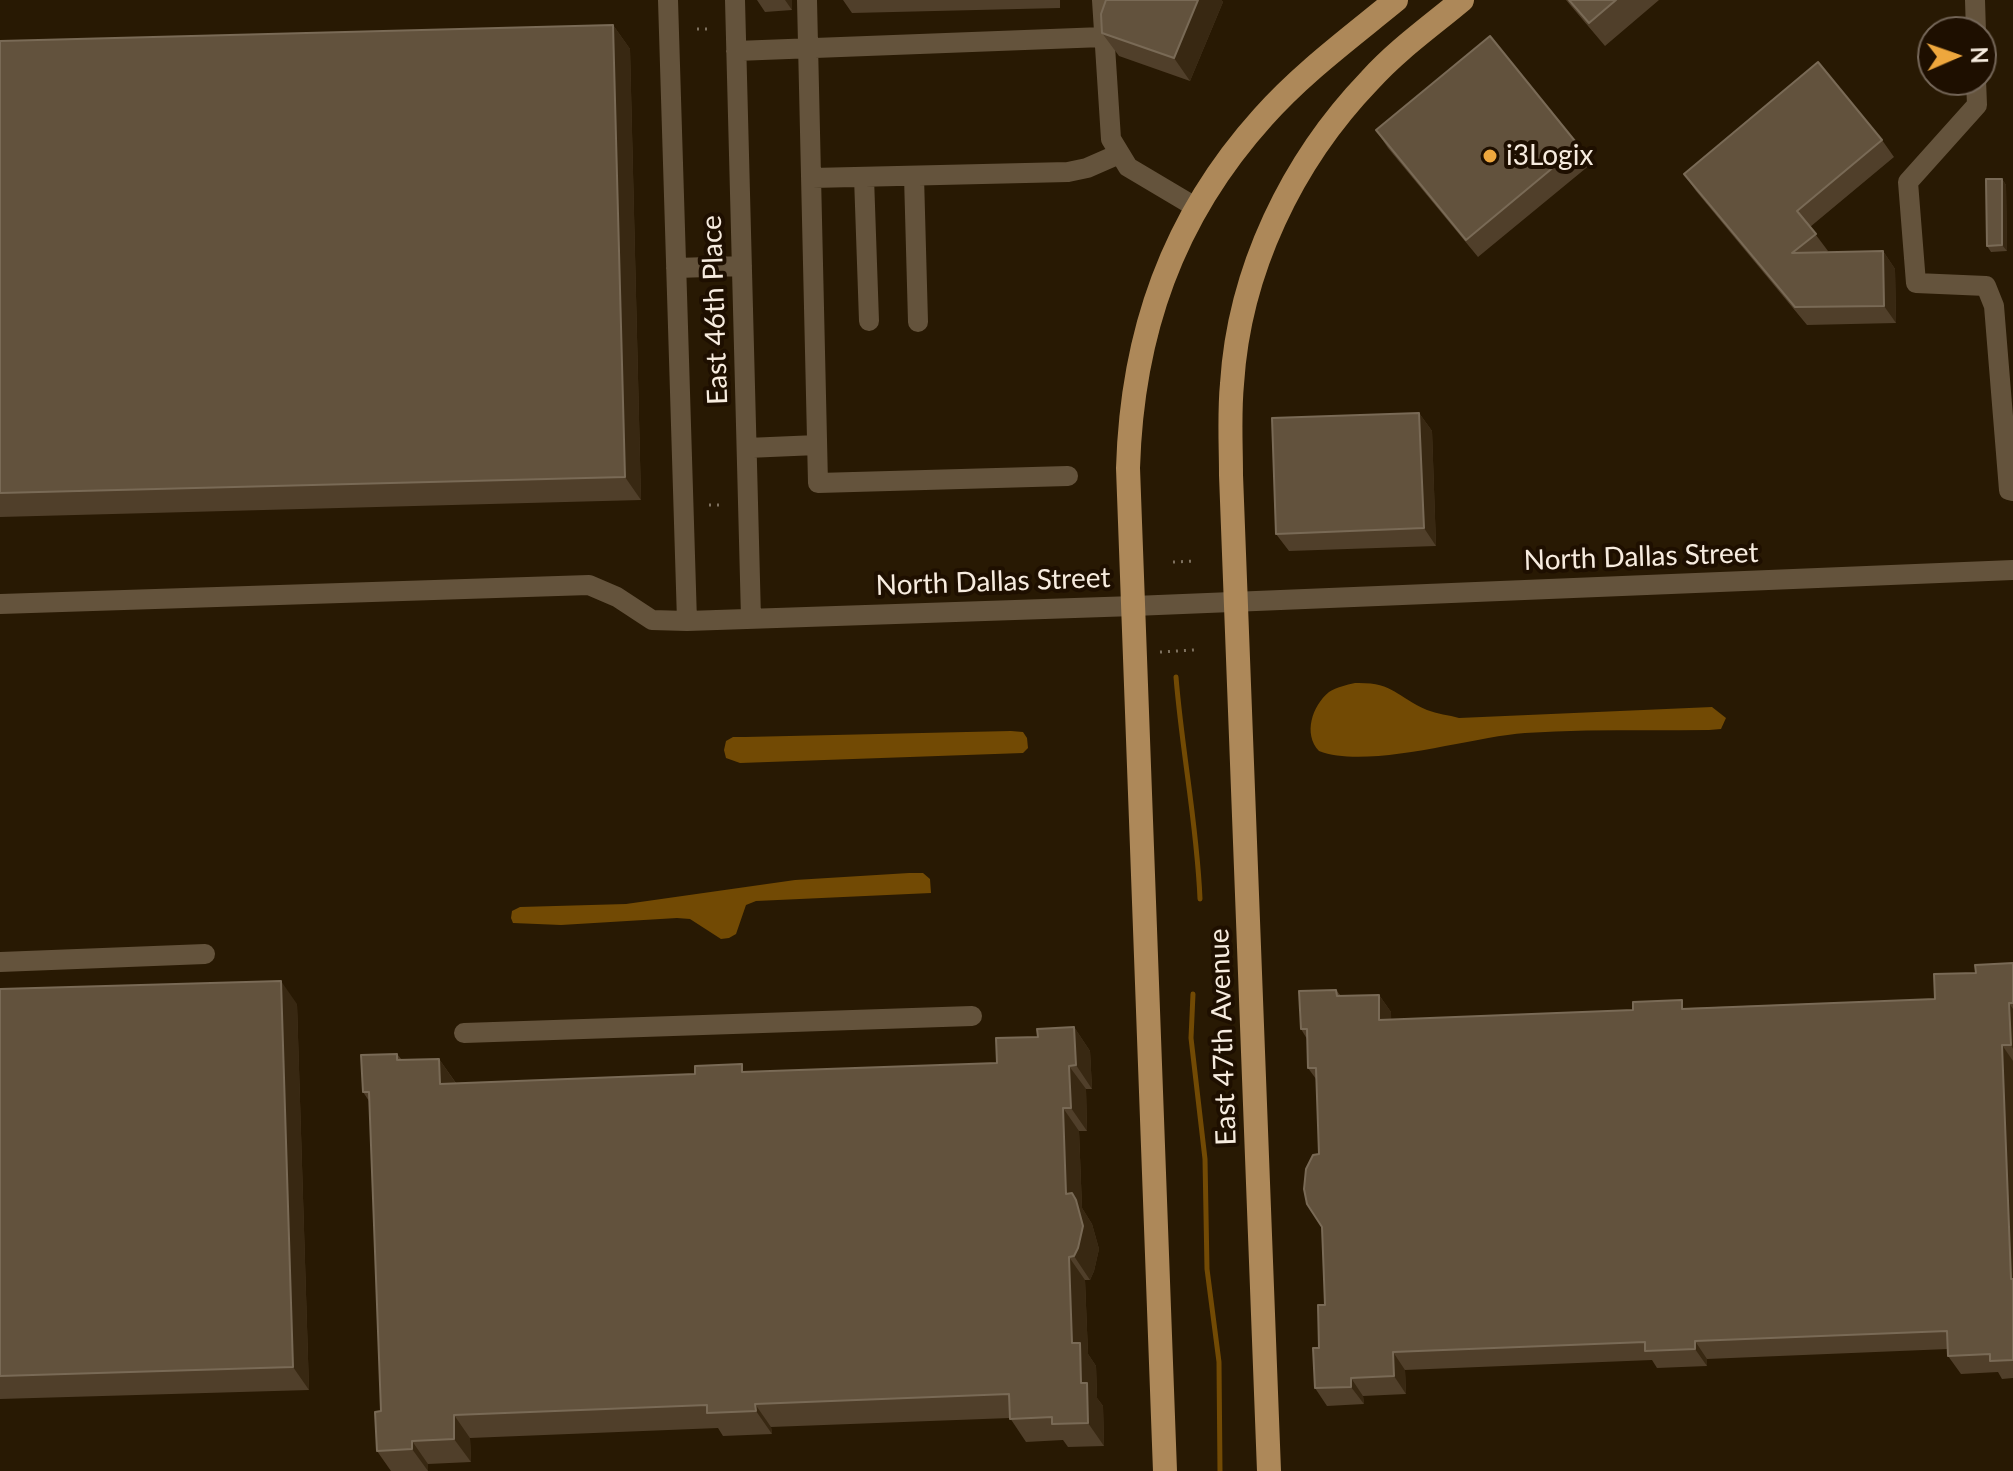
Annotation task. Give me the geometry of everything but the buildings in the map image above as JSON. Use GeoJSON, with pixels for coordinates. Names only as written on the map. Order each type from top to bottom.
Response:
{"type":"FeatureCollection","features":[{"type":"Feature","properties":{"kind":"main road"},"geometry":{"type":"LineString","coordinates":[[1165,1471],[1128,468],[1136,374],[1147,325],[1170,259],[1219,171],[1287,92],[1396,0]]}},
{"type":"Feature","properties":{"kind":"main road","name":"East 47th Avenue"},"geometry":{"type":"LineString","coordinates":[[1269,1471],[1231,475],[1232,382],[1241,322],[1267,236],[1302,167],[1342,111],[1390,60],[1462,0]]}},
{"type":"Feature","properties":{"kind":"street"},"geometry":{"type":"LineString","coordinates":[[668,0],[687,621]]}},
{"type":"Feature","properties":{"kind":"street","name":"East 46th Place"},"geometry":{"type":"LineString","coordinates":[[735,0],[751,618]]}},
{"type":"Feature","properties":{"kind":"street"},"geometry":{"type":"LineString","coordinates":[[807,0],[818,483],[1068,476]]}},
{"type":"Feature","properties":{"kind":"street"},"geometry":{"type":"LineString","coordinates":[[1102,0],[1111,139],[1128,167],[1197,208]]}},
{"type":"Feature","properties":{"kind":"street"},"geometry":{"type":"LineString","coordinates":[[736,51],[1103,37]]}},
{"type":"Feature","properties":{"kind":"street"},"geometry":{"type":"LineString","coordinates":[[1977,96],[1977,105],[1908,182],[1916,283],[1986,286],[1994,306],[2009,490],[2013,491]]}},
{"type":"Feature","properties":{"kind":"street"},"geometry":{"type":"LineString","coordinates":[[812,178],[1068,172],[1087,168],[1119,154]]}},
{"type":"Feature","properties":{"kind":"street"},"geometry":{"type":"LineString","coordinates":[[914,176],[918,322]]}},
{"type":"Feature","properties":{"kind":"street"},"geometry":{"type":"LineString","coordinates":[[864,177],[869,321]]}},
{"type":"Feature","properties":{"kind":"street"},"geometry":{"type":"LineString","coordinates":[[676,268],[742,266]]}},
{"type":"Feature","properties":{"kind":"street"},"geometry":{"type":"LineString","coordinates":[[747,448],[817,445]]}},
{"type":"Feature","properties":{"kind":"street","name":"North Dallas Street"},"geometry":{"type":"LineString","coordinates":[[0,604],[589,585],[617,597],[652,620],[687,621],[2013,570]]}},
{"type":"Feature","properties":{"kind":"street"},"geometry":{"type":"LineString","coordinates":[[0,962],[205,954]]}},
{"type":"Feature","properties":{"kind":"street"},"geometry":{"type":"LineString","coordinates":[[464,1033],[972,1016]]}},
{"type":"Feature","properties":{"kind":"path"},"geometry":{"type":"LineString","coordinates":[[697,29],[709,29]]}},
{"type":"Feature","properties":{"kind":"path"},"geometry":{"type":"LineString","coordinates":[[709,505],[723,505]]}},
{"type":"Feature","properties":{"kind":"path"},"geometry":{"type":"LineString","coordinates":[[1173,562],[1196,561]]}},
{"type":"Feature","properties":{"kind":"path"},"geometry":{"type":"LineString","coordinates":[[1160,652],[1194,650]]}},
{"type":"Feature","properties":{"kind":"shaded area"},"geometry":{"type":"Polygon","coordinates":[[[1355,683],[1386,687],[1427,710],[1459,718],[1712,707],[1726,718],[1721,729],[1709,730],[1525,733],[1364,757],[1319,751],[1311,737],[1314,712],[1329,692],[1355,683]]]}},
{"type":"Feature","properties":{"kind":"shaded area"},"geometry":{"type":"Polygon","coordinates":[[[1023,732],[1027,738],[1028,748],[1023,753],[740,763],[726,758],[724,750],[726,741],[733,737],[1023,732]]]}},
{"type":"Feature","properties":{"kind":"shaded area"},"geometry":{"type":"Polygon","coordinates":[[[923,873],[930,879],[931,893],[756,901],[746,905],[736,934],[721,939],[690,919],[561,925],[513,923],[511,918],[512,911],[520,907],[626,904],[795,880],[923,873]]]}},
{"type":"Feature","properties":{"kind":"waterway"},"geometry":{"type":"LineString","coordinates":[[1176,677],[1200,899]]}},
{"type":"Feature","properties":{"kind":"waterway"},"geometry":{"type":"LineString","coordinates":[[1193,994],[1191,1038],[1205,1159],[1207,1269],[1219,1362],[1220,1471]]}},
{"type":"Feature","properties":{"kind":"place","name":"i3Logix"},"geometry":{"type":"Point","coordinates":[1490,156]}}]}
